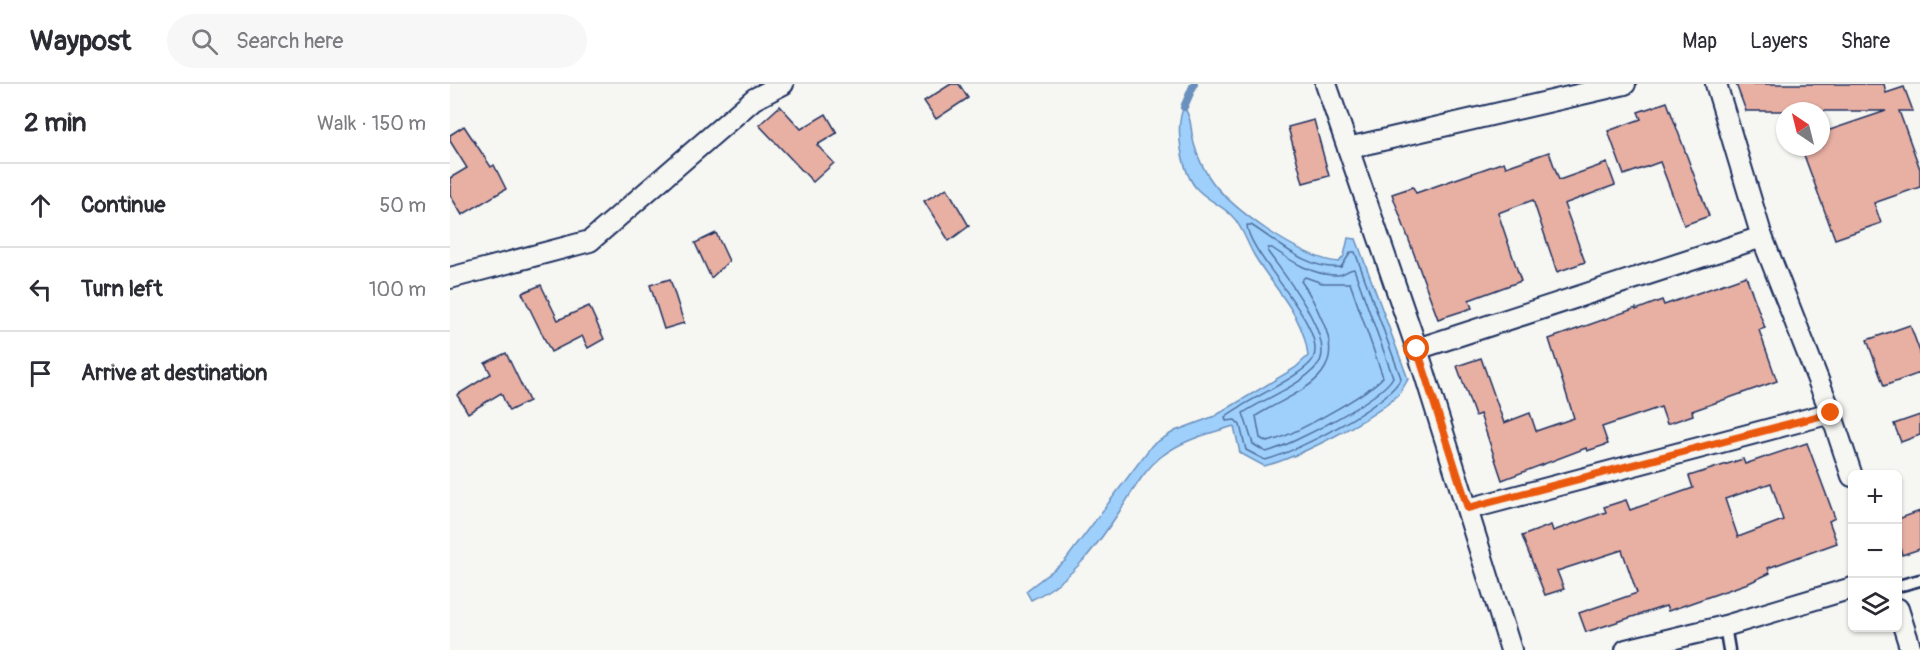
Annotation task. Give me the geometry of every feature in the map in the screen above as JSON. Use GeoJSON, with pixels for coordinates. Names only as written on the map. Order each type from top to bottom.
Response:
{"type":"FeatureCollection","features":[{"type":"Feature","properties":{"kind":"street"},"geometry":{"type":"LineString","coordinates":[[450,278],[590,241],[754,99],[783,84]]}},
{"type":"Feature","properties":{"kind":"street"},"geometry":{"type":"LineString","coordinates":[[1326,84],[1417,349],[1511,650]]}},
{"type":"Feature","properties":{"kind":"street"},"geometry":{"type":"LineString","coordinates":[[1348,148],[1625,84]]}},
{"type":"Feature","properties":{"kind":"street"},"geometry":{"type":"LineString","coordinates":[[1716,84],[1762,237],[1831,413],[1850,470]]}},
{"type":"Feature","properties":{"kind":"street"},"geometry":{"type":"LineString","coordinates":[[1417,349],[1762,237]]}},
{"type":"Feature","properties":{"kind":"street"},"geometry":{"type":"LineString","coordinates":[[1468,508],[1831,413]]}},
{"type":"Feature","properties":{"kind":"street"},"geometry":{"type":"LineString","coordinates":[[1626,650],[1725,626],[1848,589]]}},
{"type":"Feature","properties":{"kind":"street"},"geometry":{"type":"LineString","coordinates":[[1902,622],[1911,650]]}},
{"type":"Feature","properties":{"kind":"lane"},"geometry":{"type":"LineString","coordinates":[[1902,584],[1920,580]]}},
{"type":"Feature","properties":{"kind":"lane"},"geometry":{"type":"LineString","coordinates":[[1725,626],[1729,650]]}},
{"type":"Feature","properties":{"kind":"water"},"geometry":{"type":"Polygon","coordinates":[[[1184,107],[1189,117],[1196,151],[1207,174],[1218,189],[1249,217],[1287,242],[1324,259],[1339,262],[1344,256],[1348,238],[1356,239],[1408,379],[1398,395],[1372,415],[1334,437],[1278,462],[1264,466],[1240,453],[1234,426],[1196,438],[1170,450],[1146,471],[1106,532],[1085,559],[1061,582],[1031,600],[1026,591],[1065,561],[1152,445],[1175,431],[1215,416],[1295,368],[1308,356],[1301,328],[1254,255],[1235,219],[1202,194],[1192,183],[1181,150],[1180,126],[1184,107]]]}},
{"type":"Feature","properties":{"kind":"building"},"geometry":{"type":"Polygon","coordinates":[[[951,84],[959,84],[968,98],[936,119],[924,101],[951,84]]]}},
{"type":"Feature","properties":{"kind":"building"},"geometry":{"type":"Polygon","coordinates":[[[1736,84],[1884,84],[1886,93],[1904,87],[1913,111],[1899,111],[1920,169],[1920,187],[1874,203],[1881,223],[1835,239],[1804,156],[1830,156],[1830,130],[1886,111],[1830,111],[1830,102],[1776,102],[1776,111],[1746,111],[1736,84]]]}},
{"type":"Feature","properties":{"kind":"building"},"geometry":{"type":"Polygon","coordinates":[[[1667,102],[1709,216],[1684,225],[1660,162],[1624,175],[1608,131],[1641,119],[1638,112],[1667,102]]]}},
{"type":"Feature","properties":{"kind":"building"},"geometry":{"type":"Polygon","coordinates":[[[780,106],[801,129],[826,114],[837,133],[817,145],[834,163],[813,182],[759,125],[780,106]]]}},
{"type":"Feature","properties":{"kind":"building"},"geometry":{"type":"Polygon","coordinates":[[[1314,120],[1329,176],[1303,183],[1288,127],[1314,120]]]}},
{"type":"Feature","properties":{"kind":"building"},"geometry":{"type":"Polygon","coordinates":[[[464,126],[491,167],[494,165],[506,189],[462,215],[450,195],[450,178],[467,168],[450,141],[450,135],[464,126]]]}},
{"type":"Feature","properties":{"kind":"building"},"geometry":{"type":"Polygon","coordinates":[[[1549,152],[1559,180],[1607,163],[1615,185],[1564,204],[1585,262],[1557,272],[1533,200],[1498,213],[1521,281],[1469,300],[1472,308],[1438,319],[1392,194],[1413,187],[1416,193],[1504,162],[1506,167],[1549,152]]]}},
{"type":"Feature","properties":{"kind":"building"},"geometry":{"type":"Polygon","coordinates":[[[947,188],[969,226],[949,241],[924,201],[947,188]]]}},
{"type":"Feature","properties":{"kind":"building"},"geometry":{"type":"Polygon","coordinates":[[[716,233],[729,261],[711,278],[695,243],[716,233]]]}},
{"type":"Feature","properties":{"kind":"building"},"geometry":{"type":"Polygon","coordinates":[[[1746,276],[1765,328],[1759,330],[1777,381],[1692,411],[1693,415],[1667,424],[1661,407],[1602,427],[1608,444],[1587,451],[1586,448],[1502,480],[1480,414],[1475,416],[1457,366],[1481,358],[1504,423],[1530,413],[1536,431],[1574,418],[1549,339],[1636,308],[1636,310],[1662,300],[1664,305],[1746,276]]]}},
{"type":"Feature","properties":{"kind":"building"},"geometry":{"type":"Polygon","coordinates":[[[670,279],[684,323],[664,329],[650,285],[670,279]]]}},
{"type":"Feature","properties":{"kind":"building"},"geometry":{"type":"Polygon","coordinates":[[[541,285],[558,320],[589,306],[604,339],[588,348],[582,336],[551,352],[522,293],[541,285]]]}},
{"type":"Feature","properties":{"kind":"building"},"geometry":{"type":"Polygon","coordinates":[[[1910,325],[1920,352],[1920,373],[1884,386],[1867,340],[1910,325]]]}},
{"type":"Feature","properties":{"kind":"building"},"geometry":{"type":"Polygon","coordinates":[[[506,353],[529,401],[509,411],[501,393],[468,413],[457,395],[491,374],[485,363],[506,353]]]}},
{"type":"Feature","properties":{"kind":"building"},"geometry":{"type":"Polygon","coordinates":[[[1920,415],[1920,435],[1901,442],[1894,424],[1920,415]]]}},
{"type":"Feature","properties":{"kind":"building"},"geometry":{"type":"Polygon","coordinates":[[[1807,443],[1835,518],[1829,521],[1837,543],[1768,568],[1770,573],[1751,582],[1668,611],[1666,606],[1586,632],[1579,613],[1637,593],[1622,550],[1557,571],[1564,589],[1545,595],[1522,536],[1551,525],[1553,531],[1606,512],[1604,507],[1626,500],[1630,510],[1693,488],[1689,476],[1743,459],[1745,464],[1807,443]],[[1771,483],[1725,499],[1738,537],[1783,520],[1771,483]]]}},
{"type":"Feature","properties":{"kind":"building"},"geometry":{"type":"Polygon","coordinates":[[[1920,511],[1920,549],[1902,555],[1902,524],[1902,518],[1920,511]]]}},
{"type":"Feature","properties":{"kind":"waterway"},"geometry":{"type":"LineString","coordinates":[[1184,107],[1194,84]]}},
{"type":"Feature","properties":{"kind":"route"},"geometry":{"type":"LineString","coordinates":[[1417,349],[1468,508],[1831,413]]}}]}
